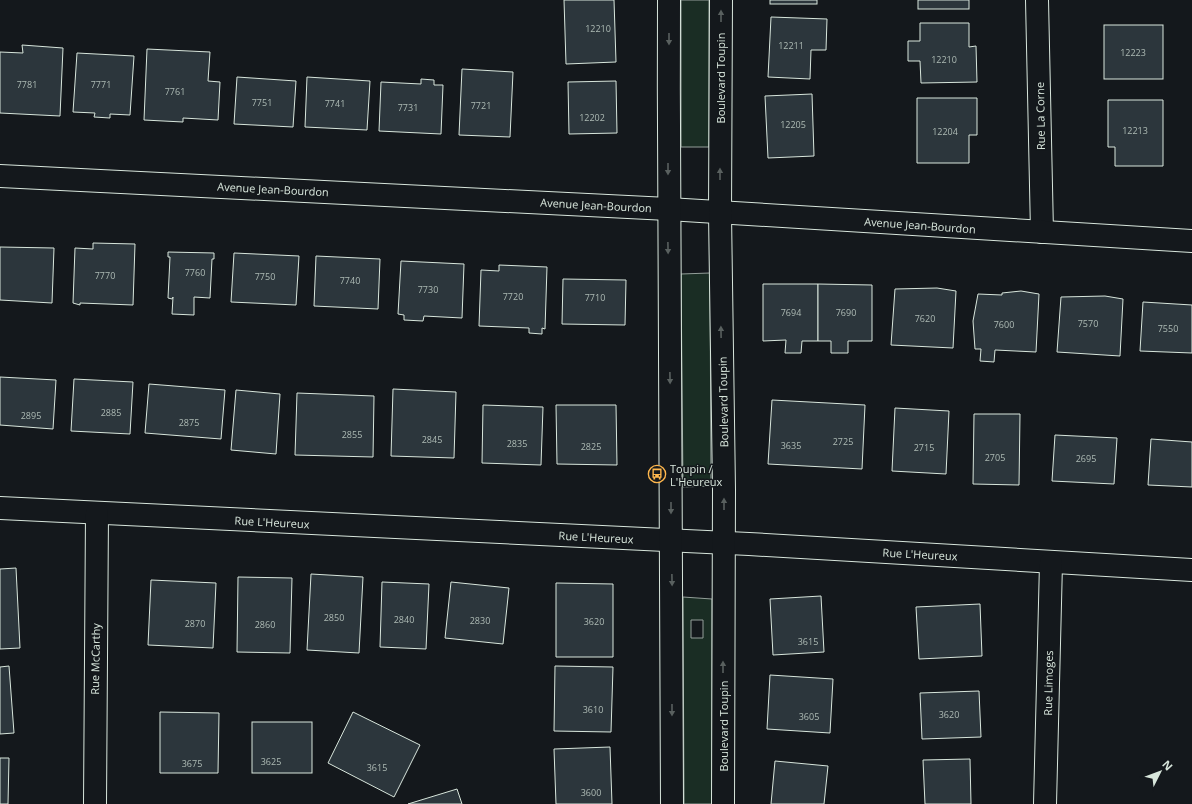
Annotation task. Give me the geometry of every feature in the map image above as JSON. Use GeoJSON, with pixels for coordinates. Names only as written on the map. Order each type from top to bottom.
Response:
{"type":"FeatureCollection","features":[{"type":"Feature","properties":{"kind":"street"},"geometry":{"type":"LineString","coordinates":[[669,0],[668,209],[672,804]]}},
{"type":"Feature","properties":{"kind":"street","name":"Boulevard Toupin"},"geometry":{"type":"LineString","coordinates":[[721,0],[720,213],[724,543],[723,804]]}},
{"type":"Feature","properties":{"kind":"street","name":"Rue La Corne"},"geometry":{"type":"LineString","coordinates":[[1037,0],[1042,232]]}},
{"type":"Feature","properties":{"kind":"street","name":"Avenue Jean-Bourdon"},"geometry":{"type":"LineString","coordinates":[[0,176],[668,209],[1192,241]]}},
{"type":"Feature","properties":{"kind":"street","name":"Rue L'Heureux"},"geometry":{"type":"LineString","coordinates":[[0,508],[724,543],[1192,570]]}},
{"type":"Feature","properties":{"kind":"street","name":"Rue McCarthy"},"geometry":{"type":"LineString","coordinates":[[94,804],[97,513]]}},
{"type":"Feature","properties":{"kind":"street","name":"Rue Limoges"},"geometry":{"type":"LineString","coordinates":[[1045,804],[1051,563]]}},
{"type":"Feature","properties":{"kind":"green space"},"geometry":{"type":"Polygon","coordinates":[[[681,0],[709,0],[709,147],[681,147],[681,0]]]}},
{"type":"Feature","properties":{"kind":"green space"},"geometry":{"type":"Polygon","coordinates":[[[710,273],[711,486],[683,487],[681,274],[710,273]]]}},
{"type":"Feature","properties":{"kind":"green space"},"geometry":{"type":"Polygon","coordinates":[[[683,597],[712,599],[712,804],[684,804],[683,597]],[[691,620],[691,638],[703,638],[703,620],[691,620]]]}},
{"type":"Feature","properties":{"kind":"building"},"geometry":{"type":"Polygon","coordinates":[[[564,0],[614,0],[616,62],[566,64],[564,0]]]}},
{"type":"Feature","properties":{"kind":"building"},"geometry":{"type":"Polygon","coordinates":[[[770,0],[817,0],[817,4],[770,4],[770,0]]]}},
{"type":"Feature","properties":{"kind":"building"},"geometry":{"type":"Polygon","coordinates":[[[918,0],[969,0],[969,9],[918,9],[918,0]]]}},
{"type":"Feature","properties":{"kind":"building"},"geometry":{"type":"Polygon","coordinates":[[[771,17],[827,19],[826,50],[811,50],[810,79],[768,77],[771,17]]]}},
{"type":"Feature","properties":{"kind":"building"},"geometry":{"type":"Polygon","coordinates":[[[920,23],[969,23],[969,47],[976,46],[977,82],[921,83],[920,61],[908,61],[908,41],[920,41],[920,23]]]}},
{"type":"Feature","properties":{"kind":"building"},"geometry":{"type":"Polygon","coordinates":[[[1104,25],[1163,25],[1163,79],[1104,79],[1104,25]]]}},
{"type":"Feature","properties":{"kind":"building"},"geometry":{"type":"Polygon","coordinates":[[[22,45],[63,48],[60,116],[0,113],[0,52],[23,53],[22,45]]]}},
{"type":"Feature","properties":{"kind":"building"},"geometry":{"type":"Polygon","coordinates":[[[147,49],[210,52],[208,81],[220,82],[218,120],[183,118],[183,122],[144,120],[147,49]]]}},
{"type":"Feature","properties":{"kind":"building"},"geometry":{"type":"Polygon","coordinates":[[[77,53],[134,56],[130,115],[110,114],[110,118],[94,117],[95,113],[73,112],[77,53]]]}},
{"type":"Feature","properties":{"kind":"building"},"geometry":{"type":"Polygon","coordinates":[[[462,69],[513,72],[510,137],[459,135],[462,69]]]}},
{"type":"Feature","properties":{"kind":"building"},"geometry":{"type":"Polygon","coordinates":[[[237,77],[296,81],[293,127],[234,124],[237,77]]]}},
{"type":"Feature","properties":{"kind":"building"},"geometry":{"type":"Polygon","coordinates":[[[307,77],[370,81],[367,130],[305,127],[307,77]]]}},
{"type":"Feature","properties":{"kind":"building"},"geometry":{"type":"Polygon","coordinates":[[[421,79],[434,80],[434,85],[443,85],[441,134],[379,131],[381,82],[421,84],[421,79]]]}},
{"type":"Feature","properties":{"kind":"building"},"geometry":{"type":"Polygon","coordinates":[[[616,81],[617,133],[569,134],[568,82],[616,81]]]}},
{"type":"Feature","properties":{"kind":"building"},"geometry":{"type":"Polygon","coordinates":[[[812,94],[814,156],[768,158],[765,96],[812,94]]]}},
{"type":"Feature","properties":{"kind":"building"},"geometry":{"type":"Polygon","coordinates":[[[917,98],[977,98],[977,135],[969,135],[969,163],[917,163],[917,98]]]}},
{"type":"Feature","properties":{"kind":"building"},"geometry":{"type":"Polygon","coordinates":[[[1108,100],[1163,100],[1163,166],[1115,166],[1115,147],[1108,147],[1108,100]]]}},
{"type":"Feature","properties":{"kind":"building"},"geometry":{"type":"Polygon","coordinates":[[[93,243],[135,244],[133,305],[80,303],[80,305],[73,303],[75,248],[93,249],[93,243]]]}},
{"type":"Feature","properties":{"kind":"building"},"geometry":{"type":"Polygon","coordinates":[[[0,247],[54,248],[52,303],[0,300],[0,247]]]}},
{"type":"Feature","properties":{"kind":"building"},"geometry":{"type":"Polygon","coordinates":[[[168,252],[214,253],[214,259],[212,259],[210,298],[194,297],[194,315],[172,314],[173,297],[172,299],[168,298],[170,257],[168,257],[168,252]]]}},
{"type":"Feature","properties":{"kind":"building"},"geometry":{"type":"Polygon","coordinates":[[[234,253],[299,256],[296,305],[231,302],[234,253]]]}},
{"type":"Feature","properties":{"kind":"building"},"geometry":{"type":"Polygon","coordinates":[[[316,256],[380,259],[378,309],[314,306],[316,256]]]}},
{"type":"Feature","properties":{"kind":"building"},"geometry":{"type":"Polygon","coordinates":[[[401,261],[464,264],[462,318],[424,316],[423,321],[404,320],[404,315],[398,314],[401,261]]]}},
{"type":"Feature","properties":{"kind":"building"},"geometry":{"type":"Polygon","coordinates":[[[499,265],[547,267],[545,329],[542,328],[542,334],[529,333],[529,328],[479,326],[481,270],[499,271],[499,265]]]}},
{"type":"Feature","properties":{"kind":"building"},"geometry":{"type":"Polygon","coordinates":[[[563,279],[626,280],[625,325],[562,324],[563,279]]]}},
{"type":"Feature","properties":{"kind":"building"},"geometry":{"type":"Polygon","coordinates":[[[763,284],[818,284],[818,341],[802,341],[801,353],[785,353],[786,340],[763,341],[763,284]]]}},
{"type":"Feature","properties":{"kind":"building"},"geometry":{"type":"Polygon","coordinates":[[[818,284],[872,285],[872,341],[848,341],[848,353],[831,353],[831,341],[818,341],[818,284]]]}},
{"type":"Feature","properties":{"kind":"building"},"geometry":{"type":"Polygon","coordinates":[[[937,288],[956,291],[953,348],[891,345],[895,289],[937,288]]]}},
{"type":"Feature","properties":{"kind":"building"},"geometry":{"type":"Polygon","coordinates":[[[1021,291],[1039,294],[1036,352],[995,350],[994,362],[980,361],[981,349],[975,349],[973,321],[978,294],[1002,295],[1002,293],[1021,291]]]}},
{"type":"Feature","properties":{"kind":"building"},"geometry":{"type":"Polygon","coordinates":[[[1105,296],[1123,299],[1120,356],[1057,352],[1061,297],[1105,296]]]}},
{"type":"Feature","properties":{"kind":"building"},"geometry":{"type":"Polygon","coordinates":[[[1143,302],[1192,305],[1192,353],[1140,351],[1143,302]]]}},
{"type":"Feature","properties":{"kind":"building"},"geometry":{"type":"Polygon","coordinates":[[[0,377],[56,380],[53,429],[0,425],[0,377]]]}},
{"type":"Feature","properties":{"kind":"building"},"geometry":{"type":"Polygon","coordinates":[[[74,379],[133,382],[130,434],[71,431],[74,379]]]}},
{"type":"Feature","properties":{"kind":"building"},"geometry":{"type":"Polygon","coordinates":[[[149,384],[225,390],[221,439],[145,433],[149,384]]]}},
{"type":"Feature","properties":{"kind":"building"},"geometry":{"type":"Polygon","coordinates":[[[393,389],[456,392],[454,458],[391,456],[393,389]]]}},
{"type":"Feature","properties":{"kind":"building"},"geometry":{"type":"Polygon","coordinates":[[[236,390],[280,394],[276,454],[231,450],[236,390]]]}},
{"type":"Feature","properties":{"kind":"building"},"geometry":{"type":"Polygon","coordinates":[[[297,393],[374,396],[373,457],[295,455],[297,393]]]}},
{"type":"Feature","properties":{"kind":"building"},"geometry":{"type":"Polygon","coordinates":[[[772,400],[865,405],[862,469],[768,464],[772,400]]]}},
{"type":"Feature","properties":{"kind":"building"},"geometry":{"type":"Polygon","coordinates":[[[483,405],[543,407],[541,465],[482,463],[483,405]]]}},
{"type":"Feature","properties":{"kind":"building"},"geometry":{"type":"Polygon","coordinates":[[[556,405],[616,405],[617,465],[557,464],[556,405]]]}},
{"type":"Feature","properties":{"kind":"building"},"geometry":{"type":"Polygon","coordinates":[[[895,408],[949,411],[946,474],[892,471],[895,408]]]}},
{"type":"Feature","properties":{"kind":"building"},"geometry":{"type":"Polygon","coordinates":[[[974,414],[1020,414],[1019,485],[973,484],[974,414]]]}},
{"type":"Feature","properties":{"kind":"building"},"geometry":{"type":"Polygon","coordinates":[[[1055,435],[1117,438],[1114,484],[1052,481],[1055,435]]]}},
{"type":"Feature","properties":{"kind":"building"},"geometry":{"type":"Polygon","coordinates":[[[1151,439],[1192,442],[1192,487],[1148,485],[1151,439]]]}},
{"type":"Feature","properties":{"kind":"building"},"geometry":{"type":"Polygon","coordinates":[[[16,568],[20,648],[0,649],[0,569],[16,568]]]}},
{"type":"Feature","properties":{"kind":"building"},"geometry":{"type":"Polygon","coordinates":[[[311,574],[363,577],[359,653],[307,650],[311,574]]]}},
{"type":"Feature","properties":{"kind":"building"},"geometry":{"type":"Polygon","coordinates":[[[238,577],[292,578],[290,653],[237,652],[238,577]]]}},
{"type":"Feature","properties":{"kind":"building"},"geometry":{"type":"Polygon","coordinates":[[[151,580],[216,583],[213,648],[148,645],[151,580]]]}},
{"type":"Feature","properties":{"kind":"building"},"geometry":{"type":"Polygon","coordinates":[[[382,582],[429,584],[426,649],[380,647],[382,582]]]}},
{"type":"Feature","properties":{"kind":"building"},"geometry":{"type":"Polygon","coordinates":[[[451,582],[509,588],[503,644],[445,638],[451,582]]]}},
{"type":"Feature","properties":{"kind":"building"},"geometry":{"type":"Polygon","coordinates":[[[556,583],[613,584],[613,657],[556,657],[556,583]]]}},
{"type":"Feature","properties":{"kind":"building"},"geometry":{"type":"Polygon","coordinates":[[[821,596],[824,652],[773,655],[770,599],[821,596]]]}},
{"type":"Feature","properties":{"kind":"building"},"geometry":{"type":"Polygon","coordinates":[[[980,604],[982,656],[919,659],[916,607],[980,604]]]}},
{"type":"Feature","properties":{"kind":"building"},"geometry":{"type":"Polygon","coordinates":[[[9,666],[14,733],[0,734],[0,667],[9,666]]]}},
{"type":"Feature","properties":{"kind":"building"},"geometry":{"type":"Polygon","coordinates":[[[555,666],[613,667],[611,732],[554,731],[555,666]]]}},
{"type":"Feature","properties":{"kind":"building"},"geometry":{"type":"Polygon","coordinates":[[[770,675],[833,679],[830,733],[767,729],[770,675]]]}},
{"type":"Feature","properties":{"kind":"building"},"geometry":{"type":"Polygon","coordinates":[[[979,691],[981,737],[922,739],[920,693],[979,691]]]}},
{"type":"Feature","properties":{"kind":"building"},"geometry":{"type":"Polygon","coordinates":[[[160,712],[219,713],[218,773],[160,773],[160,712]]]}},
{"type":"Feature","properties":{"kind":"building"},"geometry":{"type":"Polygon","coordinates":[[[353,712],[420,745],[394,797],[328,763],[353,712]]]}},
{"type":"Feature","properties":{"kind":"building"},"geometry":{"type":"Polygon","coordinates":[[[252,722],[312,722],[312,773],[252,773],[252,722]]]}},
{"type":"Feature","properties":{"kind":"building"},"geometry":{"type":"Polygon","coordinates":[[[610,747],[612,804],[556,804],[554,749],[610,747]]]}},
{"type":"Feature","properties":{"kind":"building"},"geometry":{"type":"Polygon","coordinates":[[[0,758],[9,758],[8,804],[0,804],[0,758]]]}},
{"type":"Feature","properties":{"kind":"building"},"geometry":{"type":"Polygon","coordinates":[[[970,759],[971,804],[925,804],[923,760],[970,759]]]}},
{"type":"Feature","properties":{"kind":"building"},"geometry":{"type":"Polygon","coordinates":[[[775,761],[828,766],[824,804],[771,804],[775,761]]]}},
{"type":"Feature","properties":{"kind":"building"},"geometry":{"type":"Polygon","coordinates":[[[457,789],[462,804],[408,804],[457,789]]]}},
{"type":"Feature","properties":{"kind":"place","name":"Toupin / L'Heureux"},"geometry":{"type":"Point","coordinates":[657,474]}}]}
